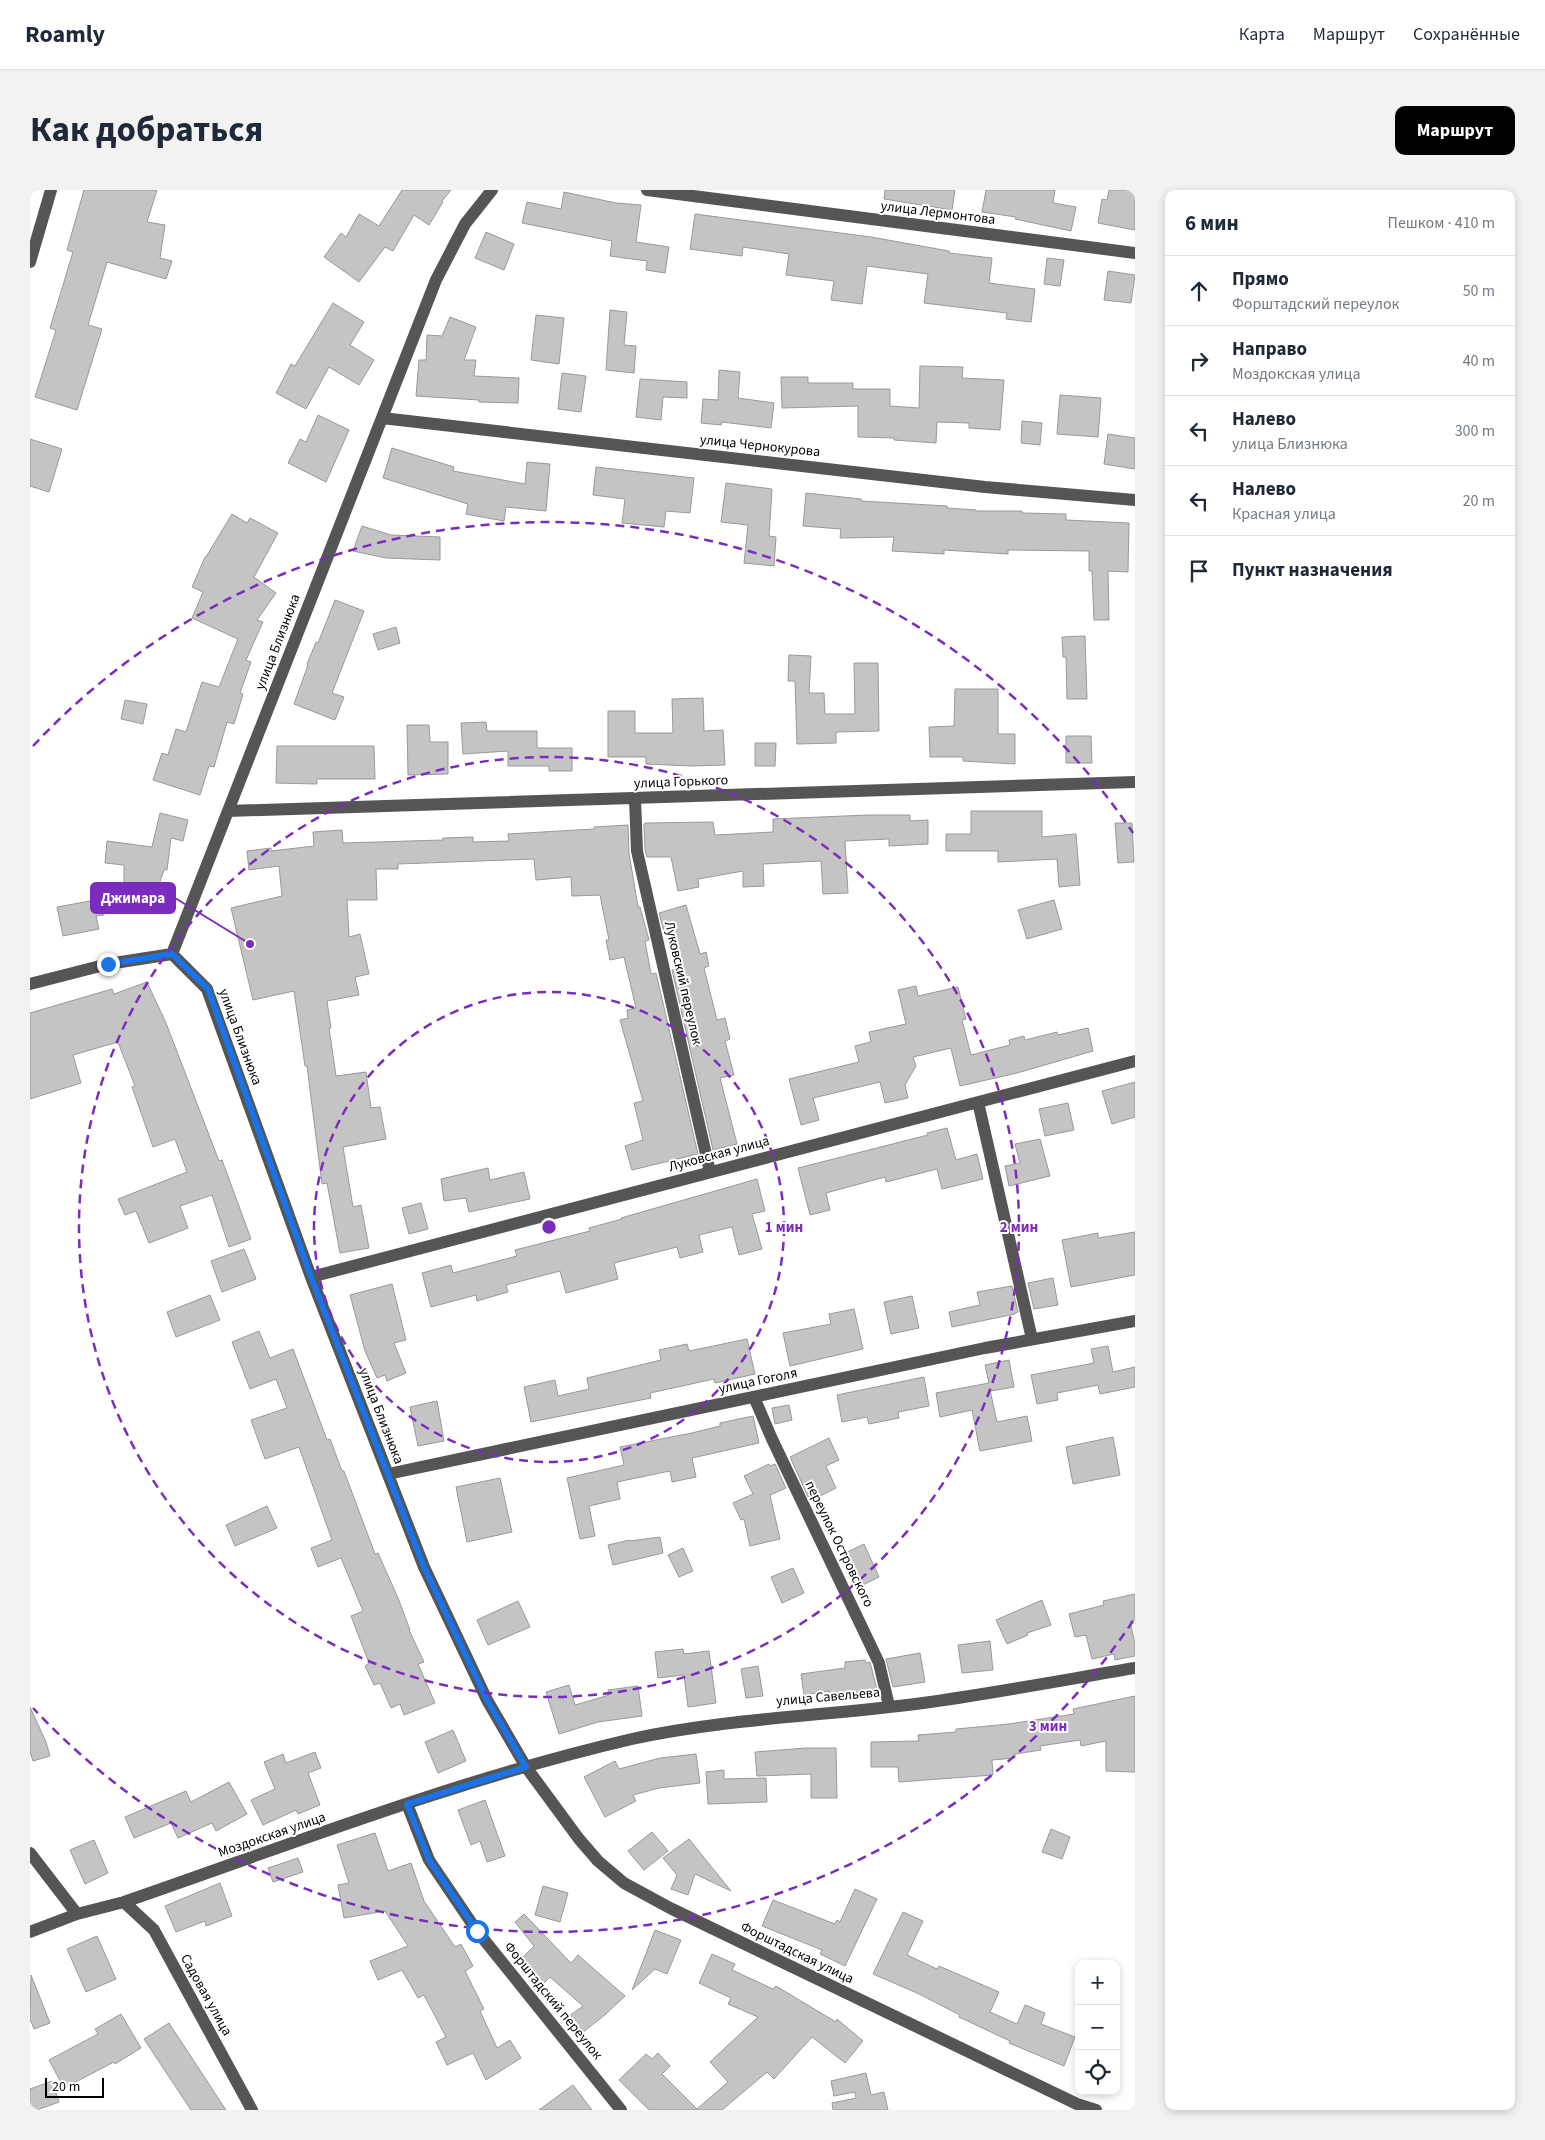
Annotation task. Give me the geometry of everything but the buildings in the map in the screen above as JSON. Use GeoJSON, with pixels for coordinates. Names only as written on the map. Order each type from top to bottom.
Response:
{"type":"FeatureCollection","features":[{"type":"Feature","properties":{"kind":"street"},"geometry":{"type":"LineString","coordinates":[[30,262],[51,190]]}},
{"type":"Feature","properties":{"kind":"street","name":"улица Близнюка"},"geometry":{"type":"LineString","coordinates":[[492,190],[465,224],[436,280],[172,954],[208,989],[311,1277],[424,1567],[487,1700],[526,1767]]}},
{"type":"Feature","properties":{"kind":"street","name":"улица Лермонтова"},"geometry":{"type":"LineString","coordinates":[[647,190],[1135,253]]}},
{"type":"Feature","properties":{"kind":"street","name":"улица Чернокурова"},"geometry":{"type":"LineString","coordinates":[[382,418],[985,487],[1135,500]]}},
{"type":"Feature","properties":{"kind":"street","name":"улица Горького"},"geometry":{"type":"LineString","coordinates":[[228,811],[1135,782]]}},
{"type":"Feature","properties":{"kind":"street","name":"Луковский переулок"},"geometry":{"type":"LineString","coordinates":[[635,799],[636,851],[710,1172]]}},
{"type":"Feature","properties":{"kind":"street"},"geometry":{"type":"LineString","coordinates":[[30,984],[108,964],[172,954]]}},
{"type":"Feature","properties":{"kind":"street","name":"Луковская улица"},"geometry":{"type":"LineString","coordinates":[[311,1277],[1135,1061]]}},
{"type":"Feature","properties":{"kind":"street"},"geometry":{"type":"LineString","coordinates":[[978,1102],[1032,1340]]}},
{"type":"Feature","properties":{"kind":"street","name":"улица Гоголя"},"geometry":{"type":"LineString","coordinates":[[388,1474],[1032,1340],[1135,1321]]}},
{"type":"Feature","properties":{"kind":"street","name":"переулок Островского"},"geometry":{"type":"LineString","coordinates":[[754,1397],[772,1439],[879,1663],[889,1706]]}},
{"type":"Feature","properties":{"kind":"street","name":"улица Савельева"},"geometry":{"type":"LineString","coordinates":[[526,1767],[633,1739],[738,1721],[922,1703],[1135,1668]]}},
{"type":"Feature","properties":{"kind":"street","name":"Моздокская улица"},"geometry":{"type":"LineString","coordinates":[[30,1932],[77,1914],[124,1902],[407,1804],[526,1767]]}},
{"type":"Feature","properties":{"kind":"street","name":"Форштадская улица"},"geometry":{"type":"LineString","coordinates":[[526,1767],[579,1840],[598,1861],[624,1882],[670,1908],[1077,2104],[1096,2110]]}},
{"type":"Feature","properties":{"kind":"street","name":"Форштадский переулок"},"geometry":{"type":"LineString","coordinates":[[407,1804],[429,1860],[477,1931],[621,2110]]}},
{"type":"Feature","properties":{"kind":"street"},"geometry":{"type":"LineString","coordinates":[[30,1853],[77,1914]]}},
{"type":"Feature","properties":{"kind":"street","name":"Садовая улица"},"geometry":{"type":"LineString","coordinates":[[124,1902],[154,1930],[252,2110]]}},
{"type":"Feature","properties":{"kind":"place","name":"Джимара"},"geometry":{"type":"Point","coordinates":[250,944]}},
{"type":"Feature","properties":{"kind":"route"},"geometry":{"type":"LineString","coordinates":[[108,964],[172,954],[208,989],[311,1277],[424,1567],[487,1700],[526,1767],[407,1804],[429,1860],[477,1931]]}}]}
